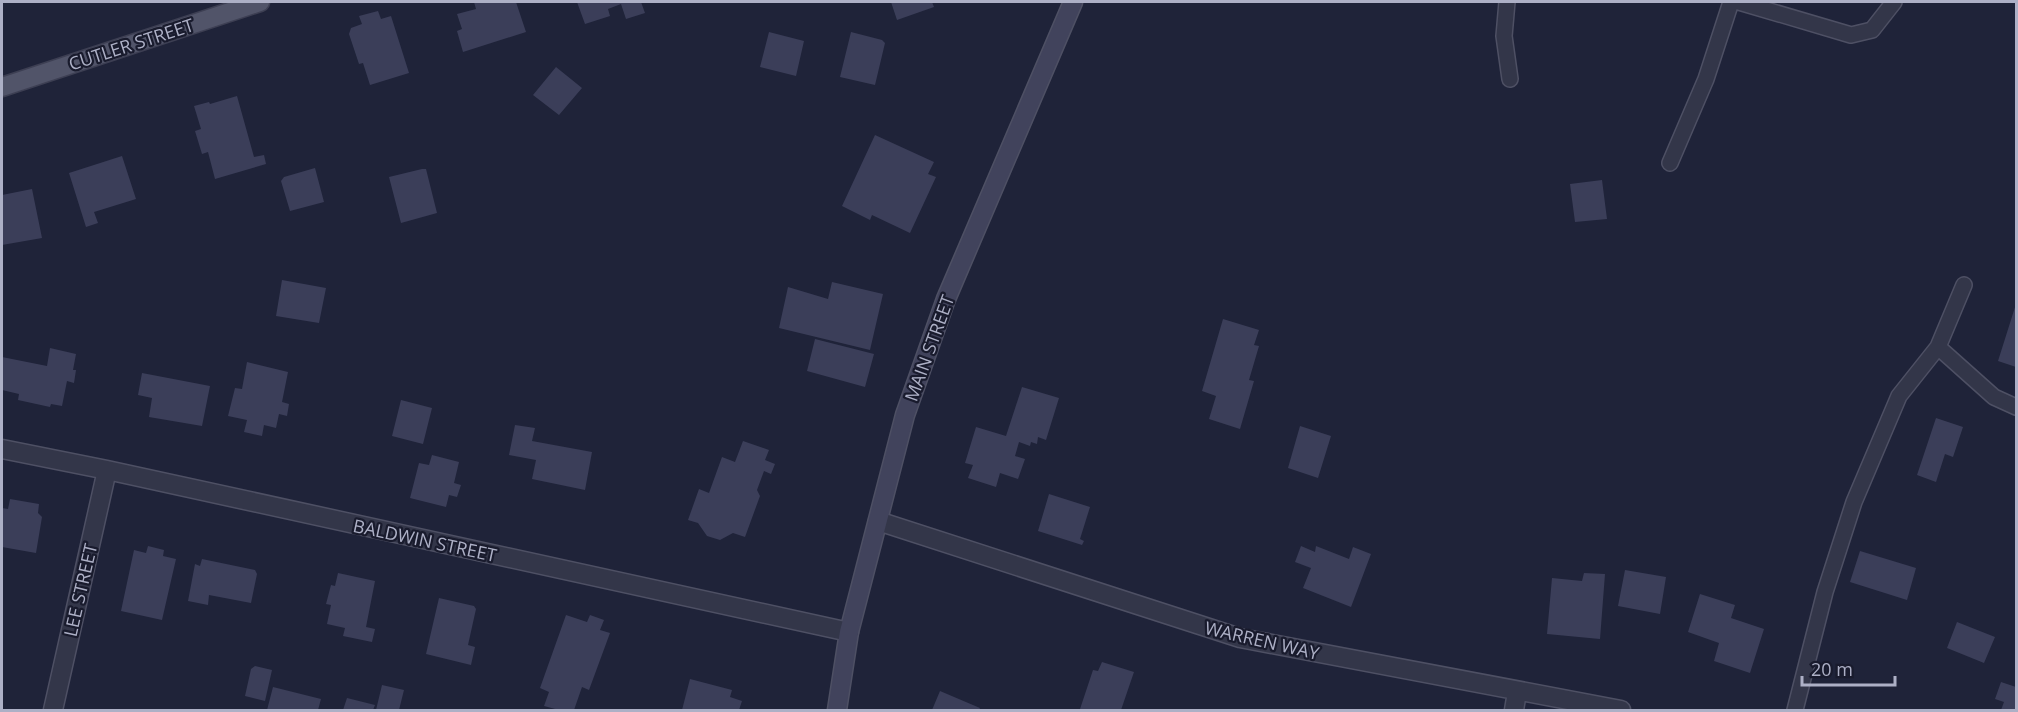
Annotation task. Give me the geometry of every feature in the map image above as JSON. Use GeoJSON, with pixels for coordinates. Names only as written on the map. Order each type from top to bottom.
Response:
{"type":"FeatureCollection","features":[{"type":"Feature","properties":{"kind":"main road","name":"CUTLER STREET"},"geometry":{"type":"LineString","coordinates":[[2,87],[260,2]]}},
{"type":"Feature","properties":{"kind":"main road","name":"MAIN STREET"},"geometry":{"type":"LineString","coordinates":[[837,711],[849,632],[905,415],[946,299],[1073,2]]}},
{"type":"Feature","properties":{"kind":"street","name":"BALDWIN STREET"},"geometry":{"type":"LineString","coordinates":[[2,449],[849,632]]}},
{"type":"Feature","properties":{"kind":"street","name":"LEE STREET"},"geometry":{"type":"LineString","coordinates":[[53,711],[107,470]]}},
{"type":"Feature","properties":{"kind":"street","name":"WARREN WAY"},"geometry":{"type":"LineString","coordinates":[[878,521],[1239,638],[1621,711]]}},
{"type":"Feature","properties":{"kind":"street"},"geometry":{"type":"LineString","coordinates":[[1514,711],[1517,692]]}},
{"type":"Feature","properties":{"kind":"lane"},"geometry":{"type":"LineString","coordinates":[[1507,2],[1504,36],[1510,79]]}},
{"type":"Feature","properties":{"kind":"lane"},"geometry":{"type":"LineString","coordinates":[[1670,163],[1706,79],[1731,2]]}},
{"type":"Feature","properties":{"kind":"lane"},"geometry":{"type":"LineString","coordinates":[[1739,2],[1851,35],[1872,30],[1894,2]]}},
{"type":"Feature","properties":{"kind":"lane"},"geometry":{"type":"LineString","coordinates":[[1795,711],[1825,592],[1854,501],[1899,396],[1938,348],[1964,285]]}},
{"type":"Feature","properties":{"kind":"lane"},"geometry":{"type":"LineString","coordinates":[[1938,348],[1994,397],[2016,407]]}},
{"type":"Feature","properties":{"kind":"building"},"geometry":{"type":"Polygon","coordinates":[[[474,2],[516,2],[526,32],[463,52],[457,31],[462,29],[457,14],[476,9],[474,2]]]}},
{"type":"Feature","properties":{"kind":"building"},"geometry":{"type":"Polygon","coordinates":[[[577,2],[641,2],[645,13],[626,19],[621,4],[608,9],[610,16],[585,24],[577,2]]]}},
{"type":"Feature","properties":{"kind":"building"},"geometry":{"type":"Polygon","coordinates":[[[891,2],[932,2],[934,7],[897,20],[891,2]]]}},
{"type":"Feature","properties":{"kind":"building"},"geometry":{"type":"Polygon","coordinates":[[[378,11],[381,19],[391,16],[409,73],[370,85],[363,63],[359,64],[349,34],[351,28],[362,24],[359,16],[378,11]]]}},
{"type":"Feature","properties":{"kind":"building"},"geometry":{"type":"Polygon","coordinates":[[[769,32],[804,41],[796,76],[760,67],[769,32]]]}},
{"type":"Feature","properties":{"kind":"building"},"geometry":{"type":"Polygon","coordinates":[[[851,32],[882,40],[885,43],[875,85],[840,77],[851,32]]]}},
{"type":"Feature","properties":{"kind":"building"},"geometry":{"type":"Polygon","coordinates":[[[556,67],[582,88],[559,115],[533,95],[556,67]]]}},
{"type":"Feature","properties":{"kind":"building"},"geometry":{"type":"Polygon","coordinates":[[[237,96],[254,157],[264,155],[266,164],[215,179],[208,152],[202,154],[195,131],[201,129],[194,106],[237,96]]]}},
{"type":"Feature","properties":{"kind":"building"},"geometry":{"type":"Polygon","coordinates":[[[875,135],[934,162],[928,174],[936,177],[910,233],[872,215],[870,220],[842,206],[875,135]]]}},
{"type":"Feature","properties":{"kind":"building"},"geometry":{"type":"Polygon","coordinates":[[[122,156],[136,199],[94,212],[98,223],[86,227],[69,173],[122,156]]]}},
{"type":"Feature","properties":{"kind":"building"},"geometry":{"type":"Polygon","coordinates":[[[315,168],[324,202],[290,211],[281,181],[284,177],[315,168]]]}},
{"type":"Feature","properties":{"kind":"building"},"geometry":{"type":"Polygon","coordinates":[[[426,169],[437,213],[401,223],[389,177],[426,169]]]}},
{"type":"Feature","properties":{"kind":"building"},"geometry":{"type":"Polygon","coordinates":[[[1602,180],[1607,219],[1575,222],[1570,184],[1602,180]]]}},
{"type":"Feature","properties":{"kind":"building"},"geometry":{"type":"Polygon","coordinates":[[[32,189],[42,238],[2,245],[2,195],[32,189]]]}},
{"type":"Feature","properties":{"kind":"building"},"geometry":{"type":"Polygon","coordinates":[[[282,280],[326,288],[319,323],[276,316],[282,280]]]}},
{"type":"Feature","properties":{"kind":"building"},"geometry":{"type":"Polygon","coordinates":[[[832,282],[883,294],[870,350],[779,328],[788,287],[828,299],[832,282]]]}},
{"type":"Feature","properties":{"kind":"building"},"geometry":{"type":"Polygon","coordinates":[[[2016,304],[2016,367],[1998,361],[2016,304]]]}},
{"type":"Feature","properties":{"kind":"building"},"geometry":{"type":"Polygon","coordinates":[[[1223,319],[1259,330],[1254,345],[1259,346],[1249,380],[1254,381],[1240,429],[1209,419],[1216,396],[1202,391],[1223,319]]]}},
{"type":"Feature","properties":{"kind":"building"},"geometry":{"type":"Polygon","coordinates":[[[815,339],[874,354],[865,387],[807,371],[815,339]]]}},
{"type":"Feature","properties":{"kind":"building"},"geometry":{"type":"Polygon","coordinates":[[[50,348],[76,354],[73,370],[76,370],[74,383],[67,381],[62,406],[51,404],[50,407],[18,400],[19,394],[2,390],[2,357],[47,366],[50,348]]]}},
{"type":"Feature","properties":{"kind":"building"},"geometry":{"type":"Polygon","coordinates":[[[247,362],[288,372],[282,402],[289,404],[287,416],[279,414],[276,428],[264,425],[262,436],[244,432],[247,420],[228,416],[235,388],[242,389],[247,362]]]}},
{"type":"Feature","properties":{"kind":"building"},"geometry":{"type":"Polygon","coordinates":[[[142,373],[210,386],[202,426],[149,417],[152,398],[138,395],[142,373]]]}},
{"type":"Feature","properties":{"kind":"building"},"geometry":{"type":"Polygon","coordinates":[[[1022,387],[1059,398],[1046,440],[1038,437],[1037,444],[1031,442],[1030,446],[1019,442],[1015,456],[1025,459],[1018,479],[1000,473],[996,487],[968,478],[973,465],[965,463],[976,427],[1006,436],[1022,387]]]}},
{"type":"Feature","properties":{"kind":"building"},"geometry":{"type":"Polygon","coordinates":[[[401,400],[432,408],[423,444],[392,436],[401,400]]]}},
{"type":"Feature","properties":{"kind":"building"},"geometry":{"type":"Polygon","coordinates":[[[1936,418],[1963,427],[1953,457],[1945,454],[1936,482],[1917,475],[1936,418]]]}},
{"type":"Feature","properties":{"kind":"building"},"geometry":{"type":"Polygon","coordinates":[[[515,425],[535,428],[532,441],[592,452],[585,490],[532,479],[536,460],[509,455],[515,425]]]}},
{"type":"Feature","properties":{"kind":"building"},"geometry":{"type":"Polygon","coordinates":[[[1300,426],[1331,436],[1318,478],[1288,468],[1300,426]]]}},
{"type":"Feature","properties":{"kind":"building"},"geometry":{"type":"Polygon","coordinates":[[[743,441],[769,450],[765,460],[775,464],[771,474],[764,471],[757,490],[760,496],[745,537],[733,533],[720,540],[707,536],[698,523],[688,520],[699,489],[709,493],[722,457],[735,462],[743,441]]]}},
{"type":"Feature","properties":{"kind":"building"},"geometry":{"type":"Polygon","coordinates":[[[432,455],[459,462],[454,483],[461,485],[457,497],[449,495],[446,507],[410,498],[419,463],[429,465],[432,455]]]}},
{"type":"Feature","properties":{"kind":"building"},"geometry":{"type":"Polygon","coordinates":[[[1049,494],[1090,507],[1080,539],[1084,541],[1082,545],[1038,531],[1049,494]]]}},
{"type":"Feature","properties":{"kind":"building"},"geometry":{"type":"Polygon","coordinates":[[[10,499],[39,504],[38,513],[42,517],[36,553],[2,547],[2,508],[8,509],[10,499]]]}},
{"type":"Feature","properties":{"kind":"building"},"geometry":{"type":"Polygon","coordinates":[[[148,546],[164,550],[163,556],[176,559],[162,620],[121,611],[134,550],[146,553],[148,546]]]}},
{"type":"Feature","properties":{"kind":"building"},"geometry":{"type":"Polygon","coordinates":[[[1301,546],[1315,552],[1316,546],[1349,559],[1353,547],[1371,554],[1351,607],[1303,588],[1311,568],[1295,562],[1301,546]]]}},
{"type":"Feature","properties":{"kind":"building"},"geometry":{"type":"Polygon","coordinates":[[[1860,551],[1916,568],[1907,600],[1850,582],[1860,551]]]}},
{"type":"Feature","properties":{"kind":"building"},"geometry":{"type":"Polygon","coordinates":[[[202,559],[255,570],[257,574],[251,603],[209,595],[208,605],[188,601],[195,564],[200,566],[202,559]]]}},
{"type":"Feature","properties":{"kind":"building"},"geometry":{"type":"Polygon","coordinates":[[[1625,570],[1666,577],[1660,614],[1618,606],[1625,570]]]}},
{"type":"Feature","properties":{"kind":"building"},"geometry":{"type":"Polygon","coordinates":[[[338,573],[375,581],[366,627],[375,629],[372,642],[343,636],[345,628],[327,624],[331,605],[326,604],[331,585],[335,586],[338,573]]]}},
{"type":"Feature","properties":{"kind":"building"},"geometry":{"type":"Polygon","coordinates":[[[1584,573],[1605,574],[1600,639],[1547,634],[1552,578],[1582,581],[1584,573]]]}},
{"type":"Feature","properties":{"kind":"building"},"geometry":{"type":"Polygon","coordinates":[[[1700,594],[1735,605],[1731,618],[1764,629],[1750,673],[1714,661],[1719,643],[1688,632],[1700,594]]]}},
{"type":"Feature","properties":{"kind":"building"},"geometry":{"type":"Polygon","coordinates":[[[439,598],[474,606],[476,609],[468,645],[475,647],[471,665],[426,654],[439,598]]]}},
{"type":"Feature","properties":{"kind":"building"},"geometry":{"type":"Polygon","coordinates":[[[566,615],[587,622],[590,615],[604,620],[600,630],[610,633],[589,690],[582,687],[574,710],[559,710],[544,706],[549,692],[540,688],[566,615]]]}},
{"type":"Feature","properties":{"kind":"building"},"geometry":{"type":"Polygon","coordinates":[[[1957,622],[1995,637],[1984,663],[1947,648],[1957,622]]]}},
{"type":"Feature","properties":{"kind":"building"},"geometry":{"type":"Polygon","coordinates":[[[1102,662],[1134,672],[1121,710],[1080,709],[1093,670],[1098,671],[1102,662]]]}},
{"type":"Feature","properties":{"kind":"building"},"geometry":{"type":"Polygon","coordinates":[[[255,666],[272,670],[265,701],[245,696],[251,669],[255,666]]]}},
{"type":"Feature","properties":{"kind":"building"},"geometry":{"type":"Polygon","coordinates":[[[690,679],[732,690],[730,697],[742,701],[739,710],[682,710],[690,679]]]}},
{"type":"Feature","properties":{"kind":"building"},"geometry":{"type":"Polygon","coordinates":[[[2001,682],[2016,687],[2016,710],[2001,710],[2004,702],[1995,699],[2001,682]]]}},
{"type":"Feature","properties":{"kind":"building"},"geometry":{"type":"Polygon","coordinates":[[[382,685],[404,690],[399,710],[376,710],[382,685]]]}},
{"type":"Feature","properties":{"kind":"building"},"geometry":{"type":"Polygon","coordinates":[[[273,687],[321,699],[318,710],[267,710],[273,687]]]}},
{"type":"Feature","properties":{"kind":"building"},"geometry":{"type":"Polygon","coordinates":[[[940,691],[980,708],[979,710],[932,710],[940,691]]]}},
{"type":"Feature","properties":{"kind":"building"},"geometry":{"type":"Polygon","coordinates":[[[347,698],[375,705],[373,710],[343,710],[347,698]]]}}]}
